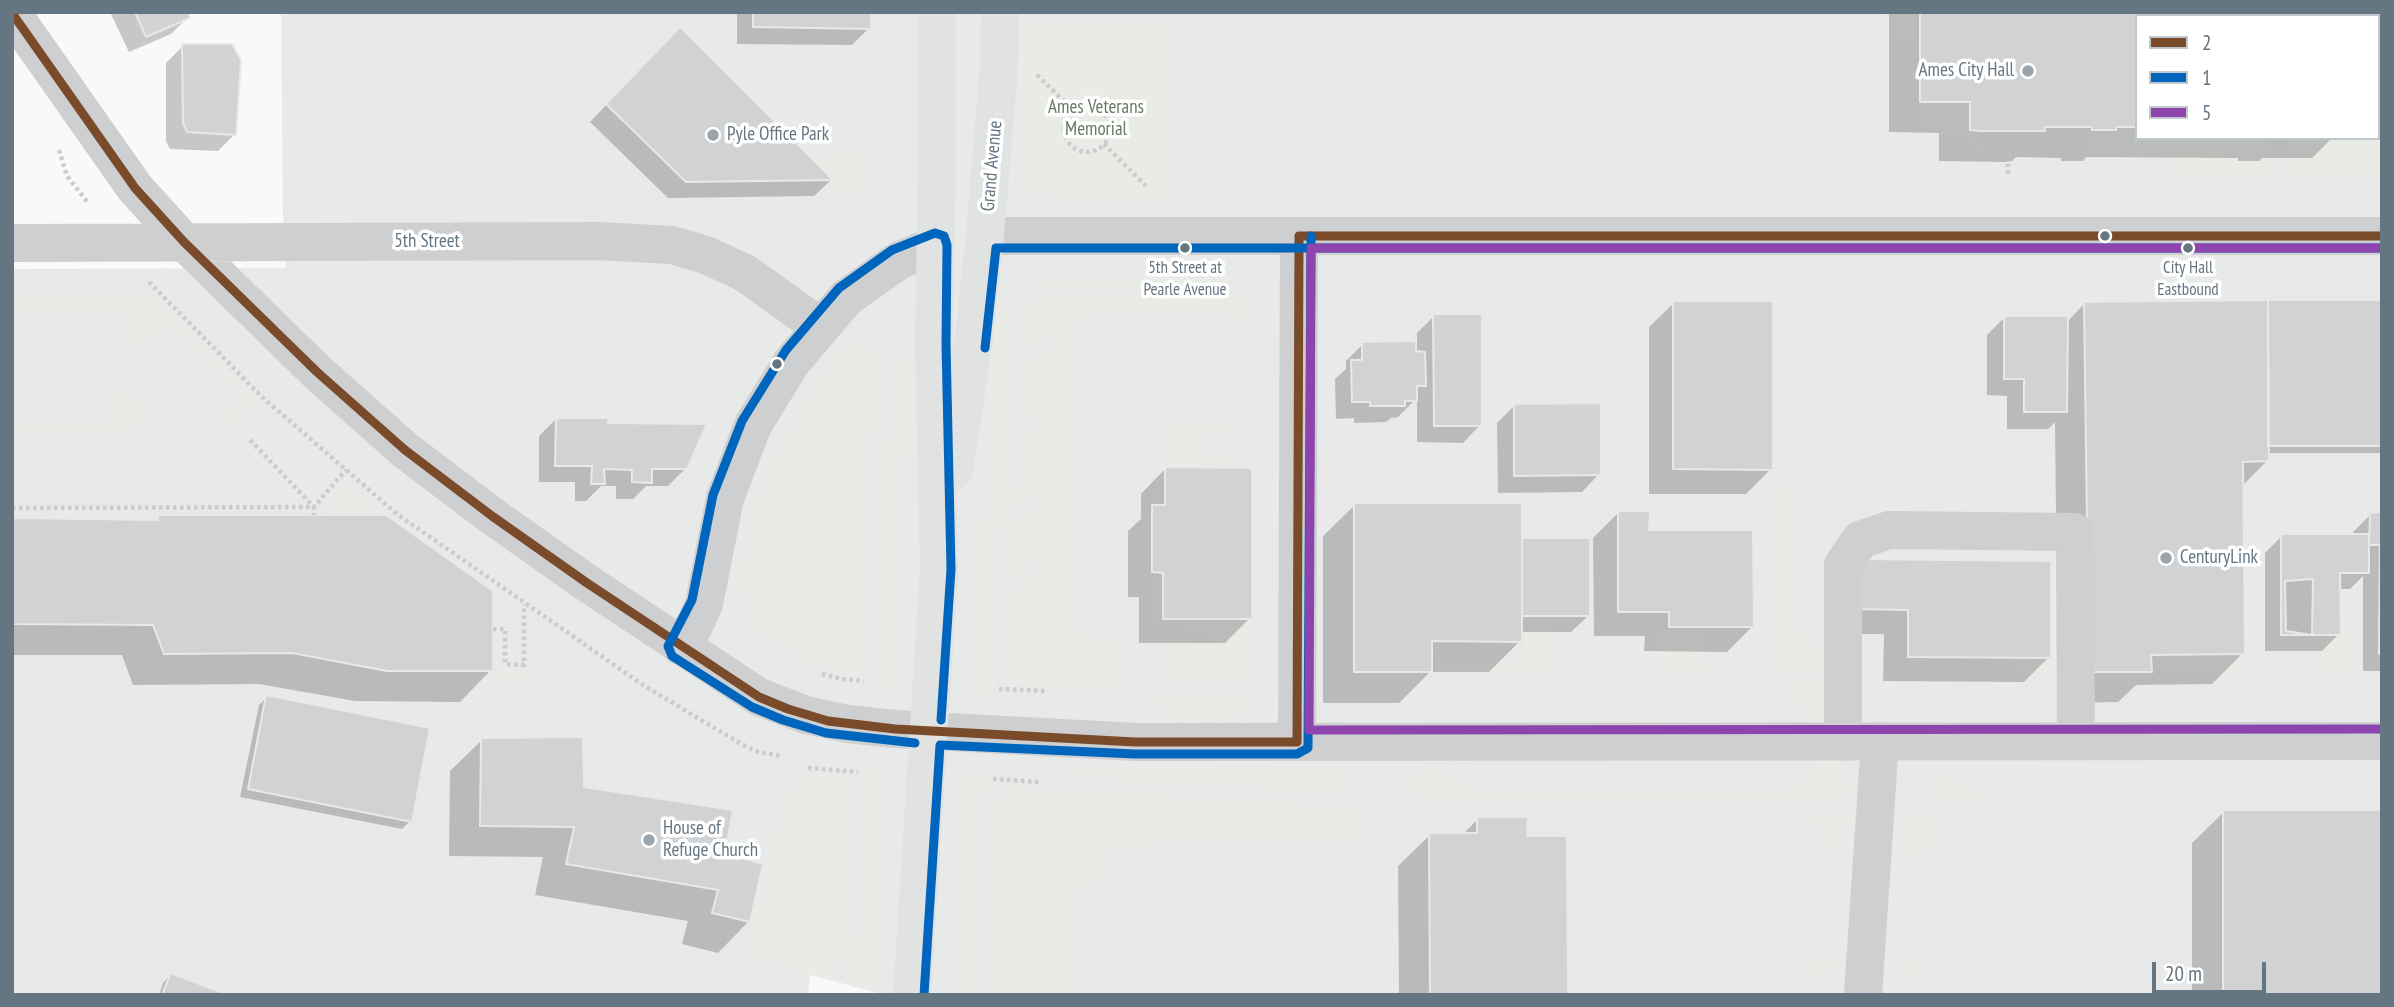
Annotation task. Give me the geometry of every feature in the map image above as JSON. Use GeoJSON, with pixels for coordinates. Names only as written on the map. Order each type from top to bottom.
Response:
{"type":"FeatureCollection","features":[{"type":"Feature","properties":{"kind":"main road","name":"Grand Avenue"},"geometry":{"type":"LineString","coordinates":[[937,12],[933,344],[939,569]]}},
{"type":"Feature","properties":{"kind":"main road","name":"Grand Avenue"},"geometry":{"type":"LineString","coordinates":[[912,995],[939,569],[973,346],[998,94],[1000,12]]}},
{"type":"Feature","properties":{"kind":"street"},"geometry":{"type":"LineString","coordinates":[[12,13],[135,188],[184,243],[317,372],[405,450],[502,523],[680,646],[759,697],[806,715],[848,724],[1135,742],[2382,741]]}},
{"type":"Feature","properties":{"kind":"street"},"geometry":{"type":"LineString","coordinates":[[985,236],[2382,236]]}},
{"type":"Feature","properties":{"kind":"street"},"geometry":{"type":"LineString","coordinates":[[1297,742],[1299,236]]}},
{"type":"Feature","properties":{"kind":"street","name":"5th Street"},"geometry":{"type":"LineString","coordinates":[[12,243],[598,242],[672,245],[706,255],[745,273],[820,327]]}},
{"type":"Feature","properties":{"kind":"street"},"geometry":{"type":"LineString","coordinates":[[680,646],[694,626],[704,604],[725,498],[753,425],[791,363],[845,298],[888,267],[935,246]]}},
{"type":"Feature","properties":{"kind":"street"},"geometry":{"type":"LineString","coordinates":[[1843,742],[1843,565],[1860,540],[1889,530],[2075,532],[2076,741]]}},
{"type":"Feature","properties":{"kind":"street"},"geometry":{"type":"LineString","coordinates":[[1863,995],[1880,741]]}},
{"type":"Feature","properties":{"kind":"path"},"geometry":{"type":"LineString","coordinates":[[1034,72],[1074,111]]}},
{"type":"Feature","properties":{"kind":"path"},"geometry":{"type":"LineString","coordinates":[[1088,106],[1107,117],[1110,131],[1104,145],[1084,152],[1071,145],[1065,124],[1074,111],[1088,106]]}},
{"type":"Feature","properties":{"kind":"path"},"geometry":{"type":"LineString","coordinates":[[1104,145],[1146,186]]}},
{"type":"Feature","properties":{"kind":"path"},"geometry":{"type":"LineString","coordinates":[[2008,164],[2008,174]]}},
{"type":"Feature","properties":{"kind":"path"},"geometry":{"type":"LineString","coordinates":[[145,277],[262,397],[397,514],[643,685],[758,752],[782,756]]}},
{"type":"Feature","properties":{"kind":"path"},"geometry":{"type":"LineString","coordinates":[[250,440],[314,507]]}},
{"type":"Feature","properties":{"kind":"path"},"geometry":{"type":"LineString","coordinates":[[314,515],[314,507],[346,470]]}},
{"type":"Feature","properties":{"kind":"path"},"geometry":{"type":"LineString","coordinates":[[12,508],[314,507]]}},
{"type":"Feature","properties":{"kind":"path"},"geometry":{"type":"LineString","coordinates":[[493,629],[505,629],[505,664],[524,665],[524,603]]}},
{"type":"Feature","properties":{"kind":"path"},"geometry":{"type":"LineString","coordinates":[[822,674],[864,681]]}},
{"type":"Feature","properties":{"kind":"path"},"geometry":{"type":"LineString","coordinates":[[999,689],[1046,691]]}},
{"type":"Feature","properties":{"kind":"path"},"geometry":{"type":"LineString","coordinates":[[808,768],[858,772]]}},
{"type":"Feature","properties":{"kind":"path"},"geometry":{"type":"LineString","coordinates":[[993,779],[1040,782]]}},
{"type":"Feature","properties":{"kind":"shaded area"},"geometry":{"type":"Polygon","coordinates":[[[281,12],[2382,12],[2382,995],[887,995],[810,975],[808,995],[12,995],[12,269],[286,268],[281,12]]]}},
{"type":"Feature","properties":{"kind":"green space"},"geometry":{"type":"Polygon","coordinates":[[[1881,12],[1920,12],[1920,40],[1880,39],[1881,12]]]}},
{"type":"Feature","properties":{"kind":"green space"},"geometry":{"type":"Polygon","coordinates":[[[2382,12],[2382,174],[2288,174],[2290,140],[2380,140],[2380,14],[2345,14],[2382,12]]]}},
{"type":"Feature","properties":{"kind":"green space","name":"Ames Veterans Memorial"},"geometry":{"type":"Polygon","coordinates":[[[1021,23],[1174,24],[1176,199],[1058,199],[1028,190],[1014,164],[1021,23]]]}},
{"type":"Feature","properties":{"kind":"green space"},"geometry":{"type":"Polygon","coordinates":[[[1920,102],[1970,102],[1970,130],[1980,131],[1980,142],[1984,143],[1983,155],[1974,155],[1968,142],[1954,136],[1924,137],[1919,119],[1920,102]]]}},
{"type":"Feature","properties":{"kind":"green space"},"geometry":{"type":"Polygon","coordinates":[[[2086,127],[2092,127],[2092,130],[2135,127],[2135,140],[2268,140],[2272,143],[2273,174],[2165,174],[2165,154],[2086,155],[2086,127]]]}},
{"type":"Feature","properties":{"kind":"green space"},"geometry":{"type":"Polygon","coordinates":[[[843,148],[858,153],[864,159],[867,175],[859,190],[844,196],[829,192],[819,179],[832,179],[819,166],[827,152],[843,148]]]}},
{"type":"Feature","properties":{"kind":"green space"},"geometry":{"type":"Polygon","coordinates":[[[1062,278],[1241,278],[1241,288],[1035,288],[1032,283],[1062,278]]]}},
{"type":"Feature","properties":{"kind":"green space"},"geometry":{"type":"Polygon","coordinates":[[[1015,294],[993,695],[969,694],[993,338],[1001,310],[1015,294]]]}},
{"type":"Feature","properties":{"kind":"green space"},"geometry":{"type":"Polygon","coordinates":[[[12,295],[148,295],[155,298],[250,393],[255,407],[228,426],[219,425],[219,416],[241,399],[166,323],[141,346],[136,347],[129,342],[130,313],[12,313],[12,295]]]}},
{"type":"Feature","properties":{"kind":"green space"},"geometry":{"type":"Polygon","coordinates":[[[1252,297],[1253,345],[1247,346],[1242,342],[1241,317],[1097,316],[1074,323],[1068,333],[1069,603],[1071,619],[1082,636],[1107,637],[1116,645],[1117,687],[1074,688],[1003,684],[1008,594],[1043,570],[1037,560],[1008,579],[1011,524],[1044,500],[1038,490],[1011,509],[1016,443],[1047,417],[1039,410],[1017,427],[1021,364],[1050,345],[1044,336],[1021,350],[1025,303],[1028,298],[1252,297]]]}},
{"type":"Feature","properties":{"kind":"green space"},"geometry":{"type":"Polygon","coordinates":[[[853,339],[856,344],[879,359],[859,675],[828,671],[808,663],[748,624],[739,580],[744,535],[769,466],[808,393],[845,345],[853,339]]]}},
{"type":"Feature","properties":{"kind":"green space"},"geometry":{"type":"Polygon","coordinates":[[[891,341],[905,354],[911,374],[892,690],[869,689],[891,341]]]}},
{"type":"Feature","properties":{"kind":"green space"},"geometry":{"type":"Polygon","coordinates":[[[119,388],[126,388],[141,407],[142,416],[138,425],[129,431],[12,432],[12,420],[115,420],[115,393],[119,388]]]}},
{"type":"Feature","properties":{"kind":"green space"},"geometry":{"type":"Polygon","coordinates":[[[1234,423],[1238,448],[1221,445],[1221,432],[1201,432],[1201,452],[1229,452],[1229,468],[1165,467],[1165,505],[1152,505],[1152,492],[1159,478],[1159,424],[1234,423]]]}},
{"type":"Feature","properties":{"kind":"green space"},"geometry":{"type":"Polygon","coordinates":[[[348,483],[386,515],[333,514],[334,495],[348,483]]]}},
{"type":"Feature","properties":{"kind":"green space"},"geometry":{"type":"Polygon","coordinates":[[[1779,487],[1800,489],[1797,618],[1804,638],[1831,665],[1834,673],[1780,673],[1779,487]]]}},
{"type":"Feature","properties":{"kind":"green space"},"geometry":{"type":"Polygon","coordinates":[[[2051,561],[2058,561],[2064,672],[2013,672],[2013,658],[2051,658],[2051,561]]]}},
{"type":"Feature","properties":{"kind":"green space"},"geometry":{"type":"Polygon","coordinates":[[[1152,572],[1163,573],[1163,619],[1256,619],[1256,679],[1160,685],[1157,635],[1195,639],[1202,643],[1209,643],[1211,640],[1209,634],[1204,632],[1155,627],[1152,572]]]}},
{"type":"Feature","properties":{"kind":"green space"},"geometry":{"type":"Polygon","coordinates":[[[2340,573],[2357,573],[2357,671],[2322,671],[2322,635],[2341,635],[2340,573]]]}},
{"type":"Feature","properties":{"kind":"green space"},"geometry":{"type":"Polygon","coordinates":[[[2374,581],[2379,581],[2379,654],[2382,654],[2382,672],[2373,672],[2374,581]]]}},
{"type":"Feature","properties":{"kind":"green space"},"geometry":{"type":"Polygon","coordinates":[[[528,615],[537,621],[537,679],[489,679],[490,671],[528,671],[528,615]]]}},
{"type":"Feature","properties":{"kind":"green space"},"geometry":{"type":"Polygon","coordinates":[[[1522,616],[1551,616],[1552,673],[1432,672],[1433,658],[1521,659],[1522,616]]]}},
{"type":"Feature","properties":{"kind":"green space"},"geometry":{"type":"Polygon","coordinates":[[[1703,627],[1707,673],[1656,673],[1657,629],[1703,627]]]}},
{"type":"Feature","properties":{"kind":"green space"},"geometry":{"type":"Polygon","coordinates":[[[2245,654],[2246,671],[2152,672],[2151,655],[2245,654]]]}},
{"type":"Feature","properties":{"kind":"green space"},"geometry":{"type":"Polygon","coordinates":[[[1782,682],[1834,683],[1828,715],[1820,719],[1811,718],[1786,694],[1782,682]]]}},
{"type":"Feature","properties":{"kind":"green space"},"geometry":{"type":"Polygon","coordinates":[[[1244,693],[1259,696],[1251,708],[1232,720],[1215,721],[1174,721],[1164,716],[1154,703],[1153,697],[1244,693]]]}},
{"type":"Feature","properties":{"kind":"green space"},"geometry":{"type":"Polygon","coordinates":[[[1830,760],[1841,765],[1847,774],[1851,784],[1851,798],[1471,801],[1409,797],[1412,777],[1419,768],[1440,763],[1468,790],[1793,788],[1819,763],[1830,760]]]}},
{"type":"Feature","properties":{"kind":"green space"},"geometry":{"type":"Polygon","coordinates":[[[1927,762],[1938,765],[1960,787],[1987,787],[1987,799],[1927,799],[1927,762]]]}},
{"type":"Feature","properties":{"kind":"green space"},"geometry":{"type":"Polygon","coordinates":[[[1106,764],[1345,764],[1346,794],[1069,778],[1064,767],[1106,764]]]}},
{"type":"Feature","properties":{"kind":"green space"},"geometry":{"type":"Polygon","coordinates":[[[862,767],[886,768],[875,992],[850,986],[862,767]]]}},
{"type":"Feature","properties":{"kind":"green space"},"geometry":{"type":"Polygon","coordinates":[[[795,772],[852,776],[841,983],[742,956],[772,832],[779,812],[789,796],[795,772]]]}},
{"type":"Feature","properties":{"kind":"green space"},"geometry":{"type":"Polygon","coordinates":[[[964,773],[987,774],[975,995],[950,995],[964,773]]]}},
{"type":"Feature","properties":{"kind":"green space"},"geometry":{"type":"Polygon","coordinates":[[[998,785],[1369,807],[1369,862],[1363,864],[1355,857],[1354,837],[1108,847],[1109,876],[1106,882],[1083,889],[1076,899],[1076,984],[1079,995],[987,995],[998,785]]]}},
{"type":"Feature","properties":{"kind":"green space"},"geometry":{"type":"Polygon","coordinates":[[[1812,813],[1851,813],[1840,963],[1833,971],[1804,977],[1800,970],[1806,959],[1830,960],[1837,853],[1815,848],[1812,813]]]}},
{"type":"Feature","properties":{"kind":"green space"},"geometry":{"type":"Polygon","coordinates":[[[1902,813],[1937,815],[1934,850],[1909,854],[1902,960],[1923,962],[1927,974],[1922,979],[1899,971],[1892,962],[1902,813]]]}},
{"type":"Feature","properties":{"kind":"building"},"geometry":{"type":"Polygon","coordinates":[[[135,12],[188,12],[190,18],[146,37],[135,12]]]}},
{"type":"Feature","properties":{"kind":"building"},"geometry":{"type":"Polygon","coordinates":[[[753,12],[871,12],[871,29],[753,27],[753,12]]]}},
{"type":"Feature","properties":{"kind":"building","name":"Ames City Hall"},"geometry":{"type":"Polygon","coordinates":[[[1920,12],[2345,12],[2135,14],[2135,127],[2116,127],[2116,130],[2045,127],[2045,131],[1970,130],[1970,102],[1920,102],[1920,12]]]}},
{"type":"Feature","properties":{"kind":"building","name":"Pyle Office Park"},"geometry":{"type":"Polygon","coordinates":[[[680,27],[833,180],[686,182],[606,104],[680,27]]]}},
{"type":"Feature","properties":{"kind":"building"},"geometry":{"type":"Polygon","coordinates":[[[182,44],[232,44],[241,60],[236,135],[187,132],[183,123],[182,44]]]}},
{"type":"Feature","properties":{"kind":"building","name":"CenturyLink"},"geometry":{"type":"Polygon","coordinates":[[[2268,300],[2269,461],[2243,462],[2245,654],[2151,655],[2152,672],[2089,672],[2084,302],[2268,300]]]}},
{"type":"Feature","properties":{"kind":"building"},"geometry":{"type":"Polygon","coordinates":[[[2268,300],[2382,300],[2382,446],[2268,446],[2268,300]]]}},
{"type":"Feature","properties":{"kind":"building"},"geometry":{"type":"Polygon","coordinates":[[[1673,301],[1773,301],[1773,470],[1673,469],[1673,301]]]}},
{"type":"Feature","properties":{"kind":"building"},"geometry":{"type":"Polygon","coordinates":[[[1433,314],[1482,314],[1482,426],[1434,426],[1433,314]]]}},
{"type":"Feature","properties":{"kind":"building"},"geometry":{"type":"Polygon","coordinates":[[[2004,316],[2068,316],[2067,412],[2024,412],[2024,379],[2004,379],[2004,316]]]}},
{"type":"Feature","properties":{"kind":"building"},"geometry":{"type":"Polygon","coordinates":[[[1416,341],[1416,351],[1425,352],[1426,386],[1417,386],[1417,401],[1405,401],[1405,406],[1370,406],[1370,402],[1352,402],[1351,360],[1362,360],[1362,342],[1416,341]]]}},
{"type":"Feature","properties":{"kind":"building"},"geometry":{"type":"Polygon","coordinates":[[[1601,403],[1601,475],[1514,476],[1514,404],[1601,403]]]}},
{"type":"Feature","properties":{"kind":"building"},"geometry":{"type":"Polygon","coordinates":[[[556,418],[609,418],[608,423],[707,424],[687,469],[652,469],[652,483],[632,482],[632,470],[604,469],[605,484],[591,484],[592,466],[555,466],[556,418]]]}},
{"type":"Feature","properties":{"kind":"building"},"geometry":{"type":"Polygon","coordinates":[[[1165,467],[1252,468],[1252,619],[1163,619],[1163,573],[1152,572],[1152,505],[1165,505],[1165,467]]]}},
{"type":"Feature","properties":{"kind":"building"},"geometry":{"type":"Polygon","coordinates":[[[1354,503],[1522,503],[1522,642],[1432,641],[1432,672],[1354,672],[1354,503]]]}},
{"type":"Feature","properties":{"kind":"building"},"geometry":{"type":"Polygon","coordinates":[[[1618,511],[1650,511],[1649,530],[1753,530],[1754,627],[1669,627],[1669,612],[1618,612],[1618,511]]]}},
{"type":"Feature","properties":{"kind":"building"},"geometry":{"type":"Polygon","coordinates":[[[2382,512],[2382,654],[2379,654],[2380,545],[2369,545],[2370,513],[2382,512]]]}},
{"type":"Feature","properties":{"kind":"building"},"geometry":{"type":"Polygon","coordinates":[[[158,515],[386,515],[493,591],[493,671],[387,671],[292,653],[164,654],[153,625],[12,624],[12,518],[158,520],[158,515]]]}},
{"type":"Feature","properties":{"kind":"building"},"geometry":{"type":"Polygon","coordinates":[[[2281,534],[2369,534],[2369,573],[2340,573],[2341,635],[2281,635],[2281,534]]]}},
{"type":"Feature","properties":{"kind":"building"},"geometry":{"type":"Polygon","coordinates":[[[1522,538],[1590,538],[1590,616],[1522,616],[1522,538]]]}},
{"type":"Feature","properties":{"kind":"building"},"geometry":{"type":"Polygon","coordinates":[[[1854,559],[2051,561],[2051,658],[1908,657],[1908,610],[1854,609],[1854,559]]]}},
{"type":"Feature","properties":{"kind":"building"},"geometry":{"type":"Polygon","coordinates":[[[2313,579],[2312,635],[2286,631],[2285,581],[2313,579]]]}},
{"type":"Feature","properties":{"kind":"building"},"geometry":{"type":"Polygon","coordinates":[[[266,695],[430,728],[412,822],[248,789],[266,695]]]}},
{"type":"Feature","properties":{"kind":"building","name":"House of Refuge Church"},"geometry":{"type":"Polygon","coordinates":[[[583,737],[584,787],[733,810],[725,853],[763,864],[750,922],[712,913],[718,890],[566,864],[574,827],[480,826],[481,738],[583,737]]]}},
{"type":"Feature","properties":{"kind":"building"},"geometry":{"type":"Polygon","coordinates":[[[2223,810],[2382,810],[2382,995],[2223,995],[2223,810]]]}},
{"type":"Feature","properties":{"kind":"building"},"geometry":{"type":"Polygon","coordinates":[[[1477,817],[1528,817],[1527,836],[1567,836],[1568,995],[1430,995],[1429,833],[1477,833],[1477,817]]]}},
{"type":"Feature","properties":{"kind":"building"},"geometry":{"type":"Polygon","coordinates":[[[171,973],[228,995],[162,995],[171,973]]]}},
{"type":"Feature","properties":{"kind":"transit line","name":"2"},"geometry":{"type":"LineString","coordinates":[[12,13],[135,188],[184,242],[317,372],[405,450],[492,516],[587,583],[759,697],[828,721],[895,729],[1135,742],[1297,742]]}},
{"type":"Feature","properties":{"kind":"transit line","name":"1"},"geometry":{"type":"LineString","coordinates":[[915,743],[826,733],[783,720],[752,707],[672,656],[668,646],[692,600],[713,495],[742,421],[786,350],[839,288],[892,250],[935,233],[944,236],[947,245],[946,344],[951,569],[941,720]]}},
{"type":"Feature","properties":{"kind":"transit line","name":"2"},"geometry":{"type":"LineString","coordinates":[[1299,236],[2382,236]]}},
{"type":"Feature","properties":{"kind":"transit line","name":"2"},"geometry":{"type":"LineString","coordinates":[[1297,742],[1299,236]]}},
{"type":"Feature","properties":{"kind":"transit line","name":"1"},"geometry":{"type":"LineString","coordinates":[[924,995],[940,745],[1135,754],[1297,754],[1308,748],[1311,236]]}},
{"type":"Feature","properties":{"kind":"transit line","name":"1"},"geometry":{"type":"LineString","coordinates":[[985,348],[996,248],[2382,248]]}},
{"type":"Feature","properties":{"kind":"transit line","name":"5"},"geometry":{"type":"LineString","coordinates":[[2382,248],[1311,248],[1309,730],[2382,729]]}},
{"type":"Feature","properties":{"kind":"place","name":"Ames City Hall"},"geometry":{"type":"Point","coordinates":[2028,71]}},
{"type":"Feature","properties":{"kind":"place","name":"Pyle Office Park"},"geometry":{"type":"Point","coordinates":[713,135]}},
{"type":"Feature","properties":{"kind":"place","name":"5th Street at Pearle Avenue"},"geometry":{"type":"Point","coordinates":[1185,248]}},
{"type":"Feature","properties":{"kind":"place","name":"City Hall Eastbound"},"geometry":{"type":"Point","coordinates":[2188,248]}},
{"type":"Feature","properties":{"kind":"place","name":"CenturyLink"},"geometry":{"type":"Point","coordinates":[2166,558]}},
{"type":"Feature","properties":{"kind":"place","name":"House of Refuge Church"},"geometry":{"type":"Point","coordinates":[649,840]}}]}
